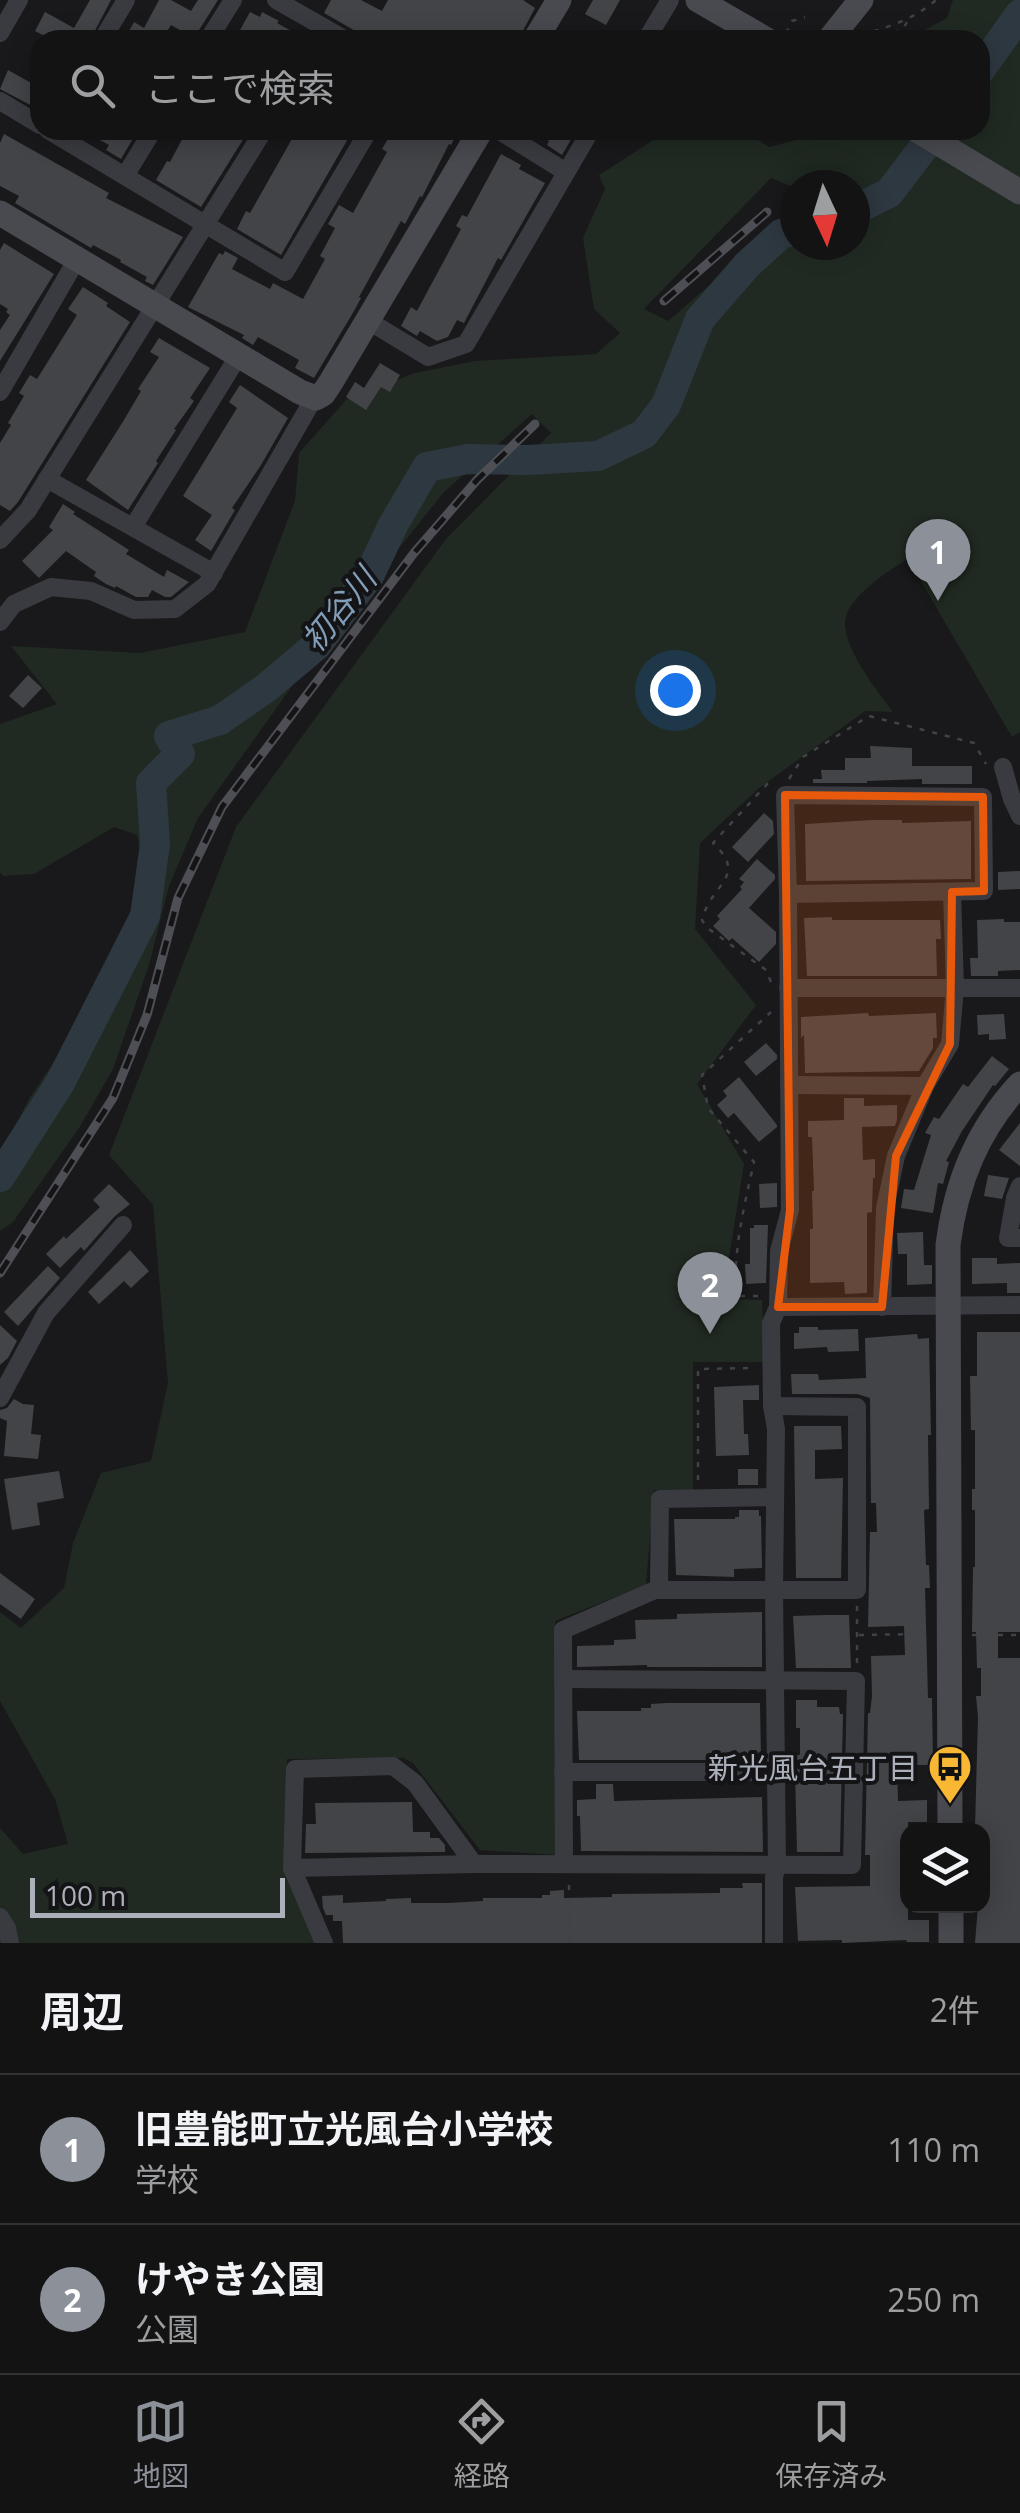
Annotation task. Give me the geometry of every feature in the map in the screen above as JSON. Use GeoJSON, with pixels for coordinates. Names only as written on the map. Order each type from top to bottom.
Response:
{"type":"FeatureCollection","features":[{"type":"Feature","properties":{"kind":"street"},"geometry":{"type":"LineString","coordinates":[[0,33],[19,0]]}},
{"type":"Feature","properties":{"kind":"street"},"geometry":{"type":"LineString","coordinates":[[108,30],[126,0]]}},
{"type":"Feature","properties":{"kind":"street"},"geometry":{"type":"LineString","coordinates":[[214,30],[232,0]]}},
{"type":"Feature","properties":{"kind":"street"},"geometry":{"type":"LineString","coordinates":[[276,0],[313,30]]}},
{"type":"Feature","properties":{"kind":"street"},"geometry":{"type":"LineString","coordinates":[[541,30],[559,0]]}},
{"type":"Feature","properties":{"kind":"street"},"geometry":{"type":"LineString","coordinates":[[652,30],[670,0]]}},
{"type":"Feature","properties":{"kind":"street"},"geometry":{"type":"LineString","coordinates":[[698,0],[761,30]]}},
{"type":"Feature","properties":{"kind":"street"},"geometry":{"type":"LineString","coordinates":[[837,30],[861,0]]}},
{"type":"Feature","properties":{"kind":"street"},"geometry":{"type":"LineString","coordinates":[[0,101],[30,119]]}},
{"type":"Feature","properties":{"kind":"street"},"geometry":{"type":"LineString","coordinates":[[66,140],[285,272],[362,140]]}},
{"type":"Feature","properties":{"kind":"street"},"geometry":{"type":"LineString","coordinates":[[125,176],[147,140]]}},
{"type":"Feature","properties":{"kind":"street"},"geometry":{"type":"LineString","coordinates":[[0,540],[28,510],[48,479],[258,140]]}},
{"type":"Feature","properties":{"kind":"street"},"geometry":{"type":"LineString","coordinates":[[0,622],[14,604],[50,588],[91,591],[134,610],[175,608],[207,584],[314,398],[323,394],[475,140]]}},
{"type":"Feature","properties":{"kind":"street"},"geometry":{"type":"LineString","coordinates":[[514,140],[566,172]]}},
{"type":"Feature","properties":{"kind":"street"},"geometry":{"type":"LineString","coordinates":[[368,320],[428,357],[466,344],[585,140]]}},
{"type":"Feature","properties":{"kind":"street"},"geometry":{"type":"LineString","coordinates":[[933,140],[1020,192]]}},
{"type":"Feature","properties":{"kind":"street"},"geometry":{"type":"LineString","coordinates":[[0,213],[314,398]]}},
{"type":"Feature","properties":{"kind":"street"},"geometry":{"type":"LineString","coordinates":[[0,392],[77,258]]}},
{"type":"Feature","properties":{"kind":"street"},"geometry":{"type":"LineString","coordinates":[[133,527],[239,355]]}},
{"type":"Feature","properties":{"kind":"street"},"geometry":{"type":"LineString","coordinates":[[48,479],[214,573]]}},
{"type":"Feature","properties":{"kind":"street"},"geometry":{"type":"LineString","coordinates":[[1003,767],[1020,816]]}},
{"type":"Feature","properties":{"kind":"street"},"geometry":{"type":"LineString","coordinates":[[774,1943],[776,1429],[771,1322],[778,1307],[780,1250],[790,1210],[785,794],[983,797],[984,891],[788,894]]}},
{"type":"Feature","properties":{"kind":"street"},"geometry":{"type":"LineString","coordinates":[[882,1307],[885,1208],[896,1156],[925,1086],[950,1044],[955,988],[952,892]]}},
{"type":"Feature","properties":{"kind":"street"},"geometry":{"type":"LineString","coordinates":[[788,988],[1020,988]]}},
{"type":"Feature","properties":{"kind":"street"},"geometry":{"type":"LineString","coordinates":[[950,1823],[948,1245],[958,1188],[982,1132],[1020,1084]]}},
{"type":"Feature","properties":{"kind":"street"},"geometry":{"type":"LineString","coordinates":[[789,1085],[925,1086]]}},
{"type":"Feature","properties":{"kind":"street"},"geometry":{"type":"LineString","coordinates":[[1020,1186],[1008,1238],[1020,1238]]}},
{"type":"Feature","properties":{"kind":"street"},"geometry":{"type":"LineString","coordinates":[[0,1398],[46,1313],[123,1225]]}},
{"type":"Feature","properties":{"kind":"street"},"geometry":{"type":"LineString","coordinates":[[778,1307],[1020,1305]]}},
{"type":"Feature","properties":{"kind":"street"},"geometry":{"type":"LineString","coordinates":[[566,1864],[563,1630],[655,1590],[857,1590],[857,1407],[772,1406]]}},
{"type":"Feature","properties":{"kind":"street"},"geometry":{"type":"LineString","coordinates":[[659,1590],[660,1499],[774,1496]]}},
{"type":"Feature","properties":{"kind":"street"},"geometry":{"type":"LineString","coordinates":[[292,1868],[474,1864],[852,1865],[856,1681],[564,1680]]}},
{"type":"Feature","properties":{"kind":"street"},"geometry":{"type":"LineString","coordinates":[[324,1943],[292,1868],[295,1769],[393,1766],[415,1783],[474,1864]]}},
{"type":"Feature","properties":{"kind":"street"},"geometry":{"type":"LineString","coordinates":[[563,1772],[776,1772]]}},
{"type":"Feature","properties":{"kind":"street"},"geometry":{"type":"LineString","coordinates":[[951,1913],[951,1943]]}},
{"type":"Feature","properties":{"kind":"street"},"geometry":{"type":"LineString","coordinates":[[0,1917],[10,1943]]}},
{"type":"Feature","properties":{"kind":"path"},"geometry":{"type":"LineString","coordinates":[[878,30],[910,18],[936,0]]}},
{"type":"Feature","properties":{"kind":"path"},"geometry":{"type":"LineString","coordinates":[[783,30],[805,17]]}},
{"type":"Feature","properties":{"kind":"path"},"geometry":{"type":"LineString","coordinates":[[900,30],[910,18]]}},
{"type":"Feature","properties":{"kind":"path"},"geometry":{"type":"LineString","coordinates":[[698,1498],[698,1368],[766,1368]]}},
{"type":"Feature","properties":{"kind":"path"},"geometry":{"type":"LineString","coordinates":[[856,1681],[857,1590]]}},
{"type":"Feature","properties":{"kind":"path"},"geometry":{"type":"LineString","coordinates":[[857,1635],[937,1634]]}},
{"type":"Feature","properties":{"kind":"path"},"geometry":{"type":"LineString","coordinates":[[961,1634],[1020,1635]]}},
{"type":"Feature","properties":{"kind":"path"},"geometry":{"type":"LineString","coordinates":[[566,1864],[569,1943]]}},
{"type":"Feature","properties":{"kind":"highlighted area"},"geometry":{"type":"Polygon","coordinates":[[[785,795],[983,797],[984,891],[952,892],[950,1044],[896,1156],[882,1307],[778,1307],[790,1210],[785,795]]]}},
{"type":"Feature","properties":{"kind":"shaded area"},"geometry":{"type":"Polygon","coordinates":[[[953,0],[1020,0],[1020,732],[1012,737],[908,559],[864,591],[846,616],[845,627],[853,653],[893,712],[865,711],[758,789],[700,843],[695,929],[756,1005],[697,1084],[744,1164],[726,1277],[732,1277],[733,1299],[762,1300],[764,1362],[693,1362],[693,1490],[654,1490],[646,1585],[555,1621],[556,1855],[480,1850],[413,1763],[403,1758],[287,1759],[284,1869],[318,1943],[0,1943],[0,1828],[23,1854],[68,1844],[55,1799],[0,1701],[0,1612],[21,1628],[64,1588],[73,1543],[101,1473],[151,1461],[168,1383],[153,1205],[109,1155],[236,827],[446,539],[551,433],[532,414],[444,492],[317,651],[198,818],[169,886],[149,965],[113,1069],[79,1128],[13,1222],[0,1231],[0,1155],[29,1099],[105,985],[135,919],[144,871],[137,835],[114,827],[34,874],[3,876],[0,872],[0,724],[57,704],[11,646],[140,653],[245,632],[295,501],[299,453],[346,400],[415,373],[475,361],[596,354],[620,333],[594,309],[583,238],[605,189],[599,175],[653,140],[758,140],[769,147],[796,140],[990,140],[990,30],[925,30],[947,18],[953,0]]]}},
{"type":"Feature","properties":{"kind":"building"},"geometry":{"type":"Polygon","coordinates":[[[90,0],[111,0],[95,30],[36,30],[45,12],[74,28],[90,0]]]}},
{"type":"Feature","properties":{"kind":"building"},"geometry":{"type":"Polygon","coordinates":[[[159,0],[171,0],[191,11],[198,0],[218,0],[199,30],[180,30],[171,25],[168,30],[130,30],[134,22],[144,28],[159,0]]]}},
{"type":"Feature","properties":{"kind":"building"},"geometry":{"type":"Polygon","coordinates":[[[331,0],[361,0],[382,11],[388,0],[523,0],[535,8],[523,30],[353,30],[324,13],[331,0]]]}},
{"type":"Feature","properties":{"kind":"building"},"geometry":{"type":"Polygon","coordinates":[[[593,0],[620,0],[606,25],[585,14],[593,0]]]}},
{"type":"Feature","properties":{"kind":"building"},"geometry":{"type":"Polygon","coordinates":[[[250,12],[260,17],[262,12],[290,30],[240,30],[250,12]]]}},
{"type":"Feature","properties":{"kind":"building"},"geometry":{"type":"Polygon","coordinates":[[[8,70],[30,82],[30,105],[0,89],[8,70]]]}},
{"type":"Feature","properties":{"kind":"building"},"geometry":{"type":"Polygon","coordinates":[[[4,134],[109,193],[106,198],[183,237],[153,285],[121,260],[93,245],[91,248],[15,203],[19,196],[0,186],[0,143],[4,134]]]}},
{"type":"Feature","properties":{"kind":"building"},"geometry":{"type":"Polygon","coordinates":[[[100,140],[132,140],[121,159],[106,150],[109,145],[100,140]]]}},
{"type":"Feature","properties":{"kind":"building"},"geometry":{"type":"Polygon","coordinates":[[[182,140],[243,140],[201,207],[156,180],[182,140]]]}},
{"type":"Feature","properties":{"kind":"building"},"geometry":{"type":"Polygon","coordinates":[[[291,140],[347,140],[281,255],[237,229],[246,211],[250,213],[291,140]]]}},
{"type":"Feature","properties":{"kind":"building"},"geometry":{"type":"Polygon","coordinates":[[[387,140],[454,140],[405,224],[401,221],[314,378],[295,368],[299,360],[258,337],[253,345],[242,338],[244,335],[188,307],[219,253],[223,255],[225,251],[238,258],[232,269],[270,289],[273,283],[303,299],[325,259],[320,256],[335,228],[328,224],[339,205],[353,213],[387,152],[382,149],[387,140]]]}},
{"type":"Feature","properties":{"kind":"building"},"geometry":{"type":"Polygon","coordinates":[[[571,140],[562,155],[547,145],[549,141],[571,140]]]}},
{"type":"Feature","properties":{"kind":"building"},"geometry":{"type":"Polygon","coordinates":[[[501,154],[545,183],[501,260],[498,258],[464,323],[457,320],[448,337],[437,341],[420,331],[417,336],[401,326],[411,307],[417,311],[461,229],[456,226],[462,215],[467,217],[501,154]]]}},
{"type":"Feature","properties":{"kind":"building"},"geometry":{"type":"Polygon","coordinates":[[[4,243],[54,274],[0,361],[0,330],[10,315],[0,304],[0,250],[4,243]]]}},
{"type":"Feature","properties":{"kind":"building"},"geometry":{"type":"Polygon","coordinates":[[[83,287],[130,322],[10,511],[0,505],[0,443],[24,396],[19,393],[30,375],[37,379],[77,315],[68,309],[83,287]]]}},
{"type":"Feature","properties":{"kind":"building"},"geometry":{"type":"Polygon","coordinates":[[[159,338],[210,368],[128,510],[86,480],[159,357],[150,352],[159,338]]]}},
{"type":"Feature","properties":{"kind":"building"},"geometry":{"type":"Polygon","coordinates":[[[380,363],[400,375],[390,392],[381,387],[366,410],[346,397],[355,382],[364,388],[380,363]]]}},
{"type":"Feature","properties":{"kind":"building"},"geometry":{"type":"Polygon","coordinates":[[[240,385],[288,418],[232,508],[235,510],[211,551],[195,540],[212,515],[183,496],[237,408],[229,402],[240,385]]]}},
{"type":"Feature","properties":{"kind":"building"},"geometry":{"type":"Polygon","coordinates":[[[63,504],[129,550],[126,554],[164,577],[167,570],[189,582],[171,597],[152,590],[148,597],[136,597],[106,584],[66,551],[39,578],[22,561],[53,530],[49,527],[63,504]]]}},
{"type":"Feature","properties":{"kind":"building"},"geometry":{"type":"Polygon","coordinates":[[[28,675],[42,688],[23,708],[9,696],[28,675]]]}},
{"type":"Feature","properties":{"kind":"building"},"geometry":{"type":"Polygon","coordinates":[[[870,746],[912,748],[912,766],[972,766],[972,784],[922,784],[922,779],[813,783],[813,779],[822,779],[821,770],[845,770],[845,758],[871,758],[870,746]]]}},
{"type":"Feature","properties":{"kind":"building"},"geometry":{"type":"Polygon","coordinates":[[[764,813],[773,821],[774,834],[748,862],[732,847],[764,813]]]}},
{"type":"Feature","properties":{"kind":"building"},"geometry":{"type":"Polygon","coordinates":[[[971,821],[971,879],[806,881],[805,824],[971,821]]]}},
{"type":"Feature","properties":{"kind":"building"},"geometry":{"type":"Polygon","coordinates":[[[757,859],[775,875],[749,908],[776,932],[776,944],[759,962],[713,926],[720,919],[717,916],[742,889],[744,882],[739,879],[757,859]]]}},
{"type":"Feature","properties":{"kind":"building"},"geometry":{"type":"Polygon","coordinates":[[[1020,871],[1020,889],[998,890],[998,872],[1020,871]]]}},
{"type":"Feature","properties":{"kind":"building"},"geometry":{"type":"Polygon","coordinates":[[[804,918],[940,920],[937,976],[807,976],[804,918]]]}},
{"type":"Feature","properties":{"kind":"building"},"geometry":{"type":"Polygon","coordinates":[[[977,920],[1020,922],[1020,970],[998,971],[998,976],[971,976],[970,958],[978,958],[977,920]]]}},
{"type":"Feature","properties":{"kind":"building"},"geometry":{"type":"Polygon","coordinates":[[[936,1013],[937,1038],[933,1038],[933,1048],[919,1071],[805,1073],[801,1017],[936,1013]]]}},
{"type":"Feature","properties":{"kind":"building"},"geometry":{"type":"Polygon","coordinates":[[[1004,1014],[1006,1039],[989,1040],[989,1034],[978,1035],[977,1015],[1004,1014]]]}},
{"type":"Feature","properties":{"kind":"building"},"geometry":{"type":"Polygon","coordinates":[[[766,1043],[777,1059],[756,1076],[744,1062],[766,1043]]]}},
{"type":"Feature","properties":{"kind":"building"},"geometry":{"type":"Polygon","coordinates":[[[992,1056],[1009,1069],[993,1085],[946,1161],[949,1162],[943,1184],[938,1183],[933,1213],[901,1208],[904,1189],[914,1190],[931,1135],[925,1133],[934,1117],[939,1119],[963,1084],[968,1087],[992,1056]]]}},
{"type":"Feature","properties":{"kind":"building"},"geometry":{"type":"Polygon","coordinates":[[[739,1077],[777,1125],[759,1142],[734,1113],[728,1118],[717,1105],[727,1096],[723,1091],[739,1077]]]}},
{"type":"Feature","properties":{"kind":"building"},"geometry":{"type":"Polygon","coordinates":[[[844,1098],[864,1098],[864,1106],[897,1105],[895,1126],[862,1127],[863,1160],[875,1159],[872,1212],[867,1213],[867,1293],[845,1294],[844,1282],[810,1283],[814,1191],[808,1121],[844,1120],[844,1098]]]}},
{"type":"Feature","properties":{"kind":"building"},"geometry":{"type":"Polygon","coordinates":[[[1020,1123],[1020,1166],[999,1150],[1020,1123]]]}},
{"type":"Feature","properties":{"kind":"building"},"geometry":{"type":"Polygon","coordinates":[[[988,1175],[1009,1178],[1002,1199],[984,1196],[988,1175]]]}},
{"type":"Feature","properties":{"kind":"building"},"geometry":{"type":"Polygon","coordinates":[[[777,1183],[777,1207],[760,1208],[759,1184],[777,1183]]]}},
{"type":"Feature","properties":{"kind":"building"},"geometry":{"type":"Polygon","coordinates":[[[109,1184],[130,1204],[84,1251],[81,1247],[60,1268],[46,1254],[100,1207],[93,1200],[109,1184]]]}},
{"type":"Feature","properties":{"kind":"building"},"geometry":{"type":"Polygon","coordinates":[[[768,1225],[766,1283],[746,1284],[745,1264],[750,1264],[750,1228],[768,1225]]]}},
{"type":"Feature","properties":{"kind":"building"},"geometry":{"type":"Polygon","coordinates":[[[923,1232],[924,1265],[932,1265],[932,1284],[907,1285],[907,1254],[898,1254],[897,1233],[923,1232]]]}},
{"type":"Feature","properties":{"kind":"building"},"geometry":{"type":"Polygon","coordinates":[[[130,1250],[149,1271],[131,1288],[124,1281],[99,1304],[88,1292],[130,1250]]]}},
{"type":"Feature","properties":{"kind":"building"},"geometry":{"type":"Polygon","coordinates":[[[972,1258],[997,1258],[997,1264],[1020,1263],[1020,1293],[1007,1293],[1007,1283],[972,1284],[972,1258]]]}},
{"type":"Feature","properties":{"kind":"building"},"geometry":{"type":"Polygon","coordinates":[[[48,1266],[60,1278],[18,1326],[4,1312],[48,1266]]]}},
{"type":"Feature","properties":{"kind":"building"},"geometry":{"type":"Polygon","coordinates":[[[0,1325],[17,1341],[0,1365],[0,1325]]]}},
{"type":"Feature","properties":{"kind":"building"},"geometry":{"type":"Polygon","coordinates":[[[799,1327],[858,1329],[859,1351],[828,1352],[827,1347],[794,1349],[794,1333],[799,1333],[799,1327]]]}},
{"type":"Feature","properties":{"kind":"building"},"geometry":{"type":"Polygon","coordinates":[[[977,1332],[1020,1332],[1020,1632],[998,1632],[998,1658],[1020,1658],[1020,1943],[975,1943],[977,1913],[990,1913],[990,1823],[975,1823],[976,1696],[981,1696],[981,1668],[977,1668],[976,1632],[972,1632],[975,1430],[971,1430],[970,1376],[977,1376],[977,1332]]]}},
{"type":"Feature","properties":{"kind":"building"},"geometry":{"type":"Polygon","coordinates":[[[917,1334],[918,1339],[929,1338],[929,1509],[924,1510],[930,1588],[925,1588],[933,1765],[897,1765],[898,1801],[927,1800],[927,1822],[900,1823],[900,1913],[908,1913],[908,1920],[929,1920],[929,1942],[798,1941],[795,1887],[870,1886],[870,1855],[865,1855],[871,1656],[905,1655],[904,1626],[868,1627],[870,1532],[877,1532],[876,1503],[871,1503],[870,1398],[857,1394],[792,1394],[791,1374],[818,1374],[819,1380],[866,1378],[865,1338],[917,1334]]]}},
{"type":"Feature","properties":{"kind":"building"},"geometry":{"type":"Polygon","coordinates":[[[759,1385],[759,1400],[743,1400],[749,1455],[716,1456],[714,1387],[759,1385]]]}},
{"type":"Feature","properties":{"kind":"building"},"geometry":{"type":"Polygon","coordinates":[[[14,1399],[34,1405],[31,1434],[41,1435],[38,1459],[4,1456],[7,1421],[0,1418],[0,1410],[14,1399]]]}},
{"type":"Feature","properties":{"kind":"building"},"geometry":{"type":"Polygon","coordinates":[[[794,1426],[841,1426],[842,1449],[815,1450],[815,1479],[843,1478],[841,1578],[796,1578],[794,1426]]]}},
{"type":"Feature","properties":{"kind":"building"},"geometry":{"type":"Polygon","coordinates":[[[738,1469],[758,1469],[758,1485],[738,1485],[738,1469]]]}},
{"type":"Feature","properties":{"kind":"building"},"geometry":{"type":"Polygon","coordinates":[[[59,1471],[64,1498],[37,1503],[40,1525],[12,1530],[4,1479],[59,1471]]]}},
{"type":"Feature","properties":{"kind":"building"},"geometry":{"type":"Polygon","coordinates":[[[739,1510],[759,1510],[762,1568],[734,1569],[734,1577],[676,1575],[674,1519],[735,1519],[739,1510]]]}},
{"type":"Feature","properties":{"kind":"building"},"geometry":{"type":"Polygon","coordinates":[[[0,1573],[35,1599],[21,1619],[0,1604],[0,1573]]]}},
{"type":"Feature","properties":{"kind":"building"},"geometry":{"type":"Polygon","coordinates":[[[762,1612],[762,1667],[577,1667],[577,1646],[614,1645],[614,1640],[636,1639],[635,1620],[677,1619],[677,1614],[762,1612]]]}},
{"type":"Feature","properties":{"kind":"building"},"geometry":{"type":"Polygon","coordinates":[[[849,1615],[851,1668],[796,1668],[793,1616],[849,1615]]]}},
{"type":"Feature","properties":{"kind":"building"},"geometry":{"type":"Polygon","coordinates":[[[796,1700],[817,1700],[817,1707],[839,1707],[843,1714],[840,1852],[797,1852],[792,1755],[800,1755],[796,1700]]]}},
{"type":"Feature","properties":{"kind":"building"},"geometry":{"type":"Polygon","coordinates":[[[760,1703],[761,1757],[579,1760],[577,1711],[641,1711],[651,1708],[651,1704],[760,1703]]]}},
{"type":"Feature","properties":{"kind":"building"},"geometry":{"type":"Polygon","coordinates":[[[596,1784],[613,1784],[614,1801],[762,1797],[763,1852],[581,1851],[577,1800],[596,1799],[596,1784]]]}},
{"type":"Feature","properties":{"kind":"building"},"geometry":{"type":"Polygon","coordinates":[[[412,1802],[413,1832],[430,1832],[430,1838],[439,1838],[445,1845],[445,1852],[305,1853],[306,1824],[316,1824],[315,1803],[412,1802]]]}},
{"type":"Feature","properties":{"kind":"building"},"geometry":{"type":"Polygon","coordinates":[[[742,1883],[762,1883],[762,1943],[343,1943],[342,1921],[333,1921],[333,1915],[326,1915],[322,1896],[343,1895],[343,1903],[411,1898],[411,1903],[448,1903],[483,1898],[542,1898],[550,1895],[550,1891],[564,1890],[564,1898],[720,1893],[720,1888],[743,1888],[742,1883]]]}},
{"type":"Feature","properties":{"kind":"waterway","name":"初谷川"},"geometry":{"type":"LineString","coordinates":[[990,56],[1020,14]]}},
{"type":"Feature","properties":{"kind":"waterway","name":"初谷川"},"geometry":{"type":"LineString","coordinates":[[870,202],[889,193],[929,140]]}},
{"type":"Feature","properties":{"kind":"waterway","name":"初谷川"},"geometry":{"type":"LineString","coordinates":[[0,1177],[60,1083],[145,916],[155,844],[151,783],[180,754],[169,736],[220,720],[317,645],[369,576],[427,467],[468,459],[598,456],[644,434],[666,405],[700,319],[747,265],[780,235]]}},
{"type":"Feature","properties":{"kind":"railway"},"geometry":{"type":"LineString","coordinates":[[664,301],[767,212]]}},
{"type":"Feature","properties":{"kind":"railway"},"geometry":{"type":"LineString","coordinates":[[0,1273],[113,1098],[147,1015],[178,898],[222,807],[414,553],[477,480],[535,424]]}},
{"type":"Feature","properties":{"kind":"place","name":"旧豊能町立光風台小学校"},"geometry":{"type":"Point","coordinates":[938,601]}},
{"type":"Feature","properties":{"kind":"place","name":"けやき公園"},"geometry":{"type":"Point","coordinates":[710,1334]}},
{"type":"Feature","properties":{"kind":"place","name":"新光風台五丁目"},"geometry":{"type":"Point","coordinates":[950,1805]}}]}
